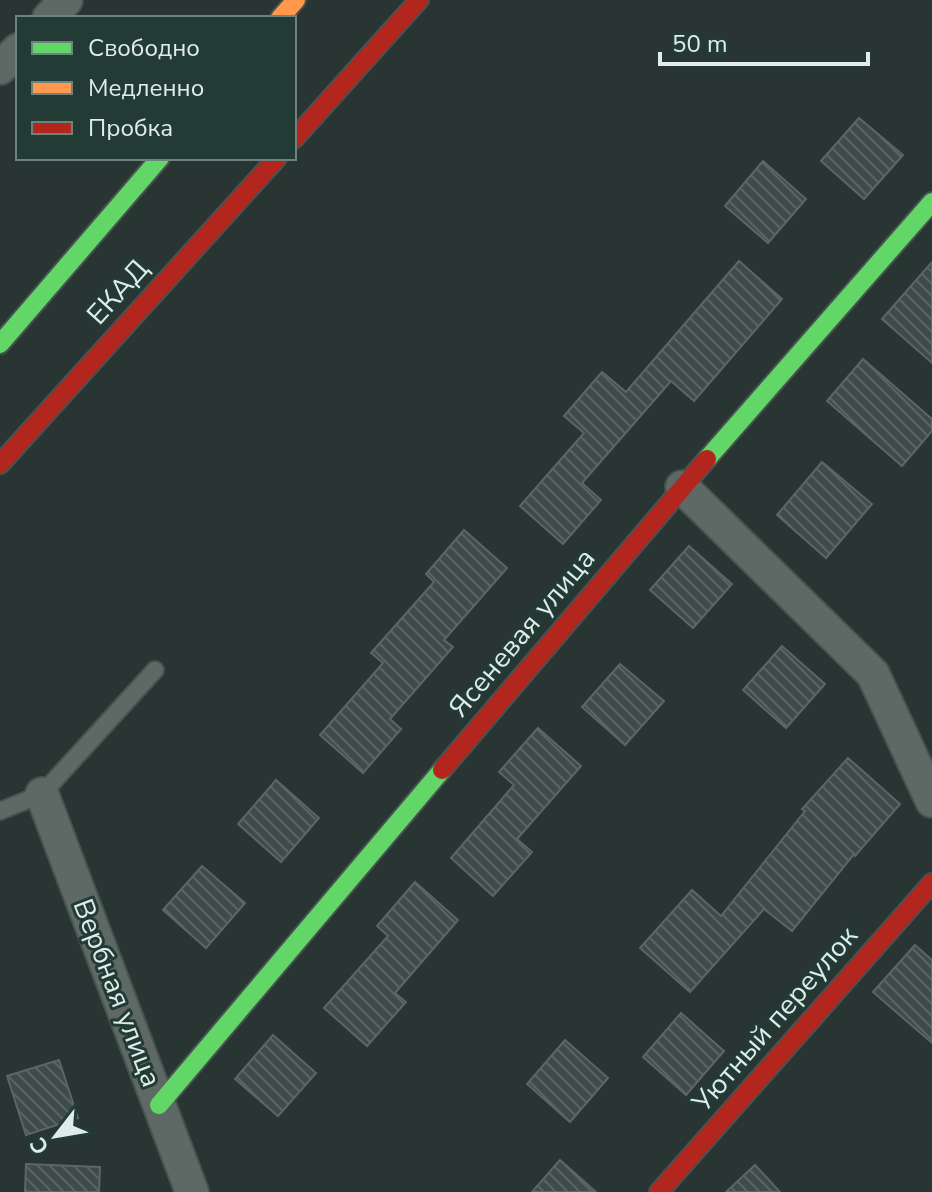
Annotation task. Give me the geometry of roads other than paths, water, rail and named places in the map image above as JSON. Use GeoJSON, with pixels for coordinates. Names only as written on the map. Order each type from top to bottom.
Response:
{"type":"FeatureCollection","features":[{"type":"Feature","properties":{"kind":"main road"},"geometry":{"type":"LineString","coordinates":[[282,16],[296,0]]}},
{"type":"Feature","properties":{"kind":"main road"},"geometry":{"type":"LineString","coordinates":[[296,137],[419,0]]}},
{"type":"Feature","properties":{"kind":"main road","name":"ЕКАД"},"geometry":{"type":"LineString","coordinates":[[0,344],[158,160]]}},
{"type":"Feature","properties":{"kind":"main road","name":"ЕКАД"},"geometry":{"type":"LineString","coordinates":[[0,464],[275,160]]}},
{"type":"Feature","properties":{"kind":"main road","name":"Ясеневая улица"},"geometry":{"type":"LineString","coordinates":[[159,1105],[682,487],[932,202]]}},
{"type":"Feature","properties":{"kind":"main road","name":"Уютный переулок"},"geometry":{"type":"LineString","coordinates":[[659,1192],[932,883]]}},
{"type":"Feature","properties":{"kind":"street"},"geometry":{"type":"LineString","coordinates":[[51,16],[66,0]]}},
{"type":"Feature","properties":{"kind":"street"},"geometry":{"type":"LineString","coordinates":[[0,68],[16,52]]}},
{"type":"Feature","properties":{"kind":"street"},"geometry":{"type":"LineString","coordinates":[[682,487],[873,674],[932,801]]}},
{"type":"Feature","properties":{"kind":"street","name":"Вербная улица"},"geometry":{"type":"LineString","coordinates":[[42,794],[192,1192]]}},
{"type":"Feature","properties":{"kind":"lane"},"geometry":{"type":"LineString","coordinates":[[0,811],[42,794],[155,670]]}}]}
